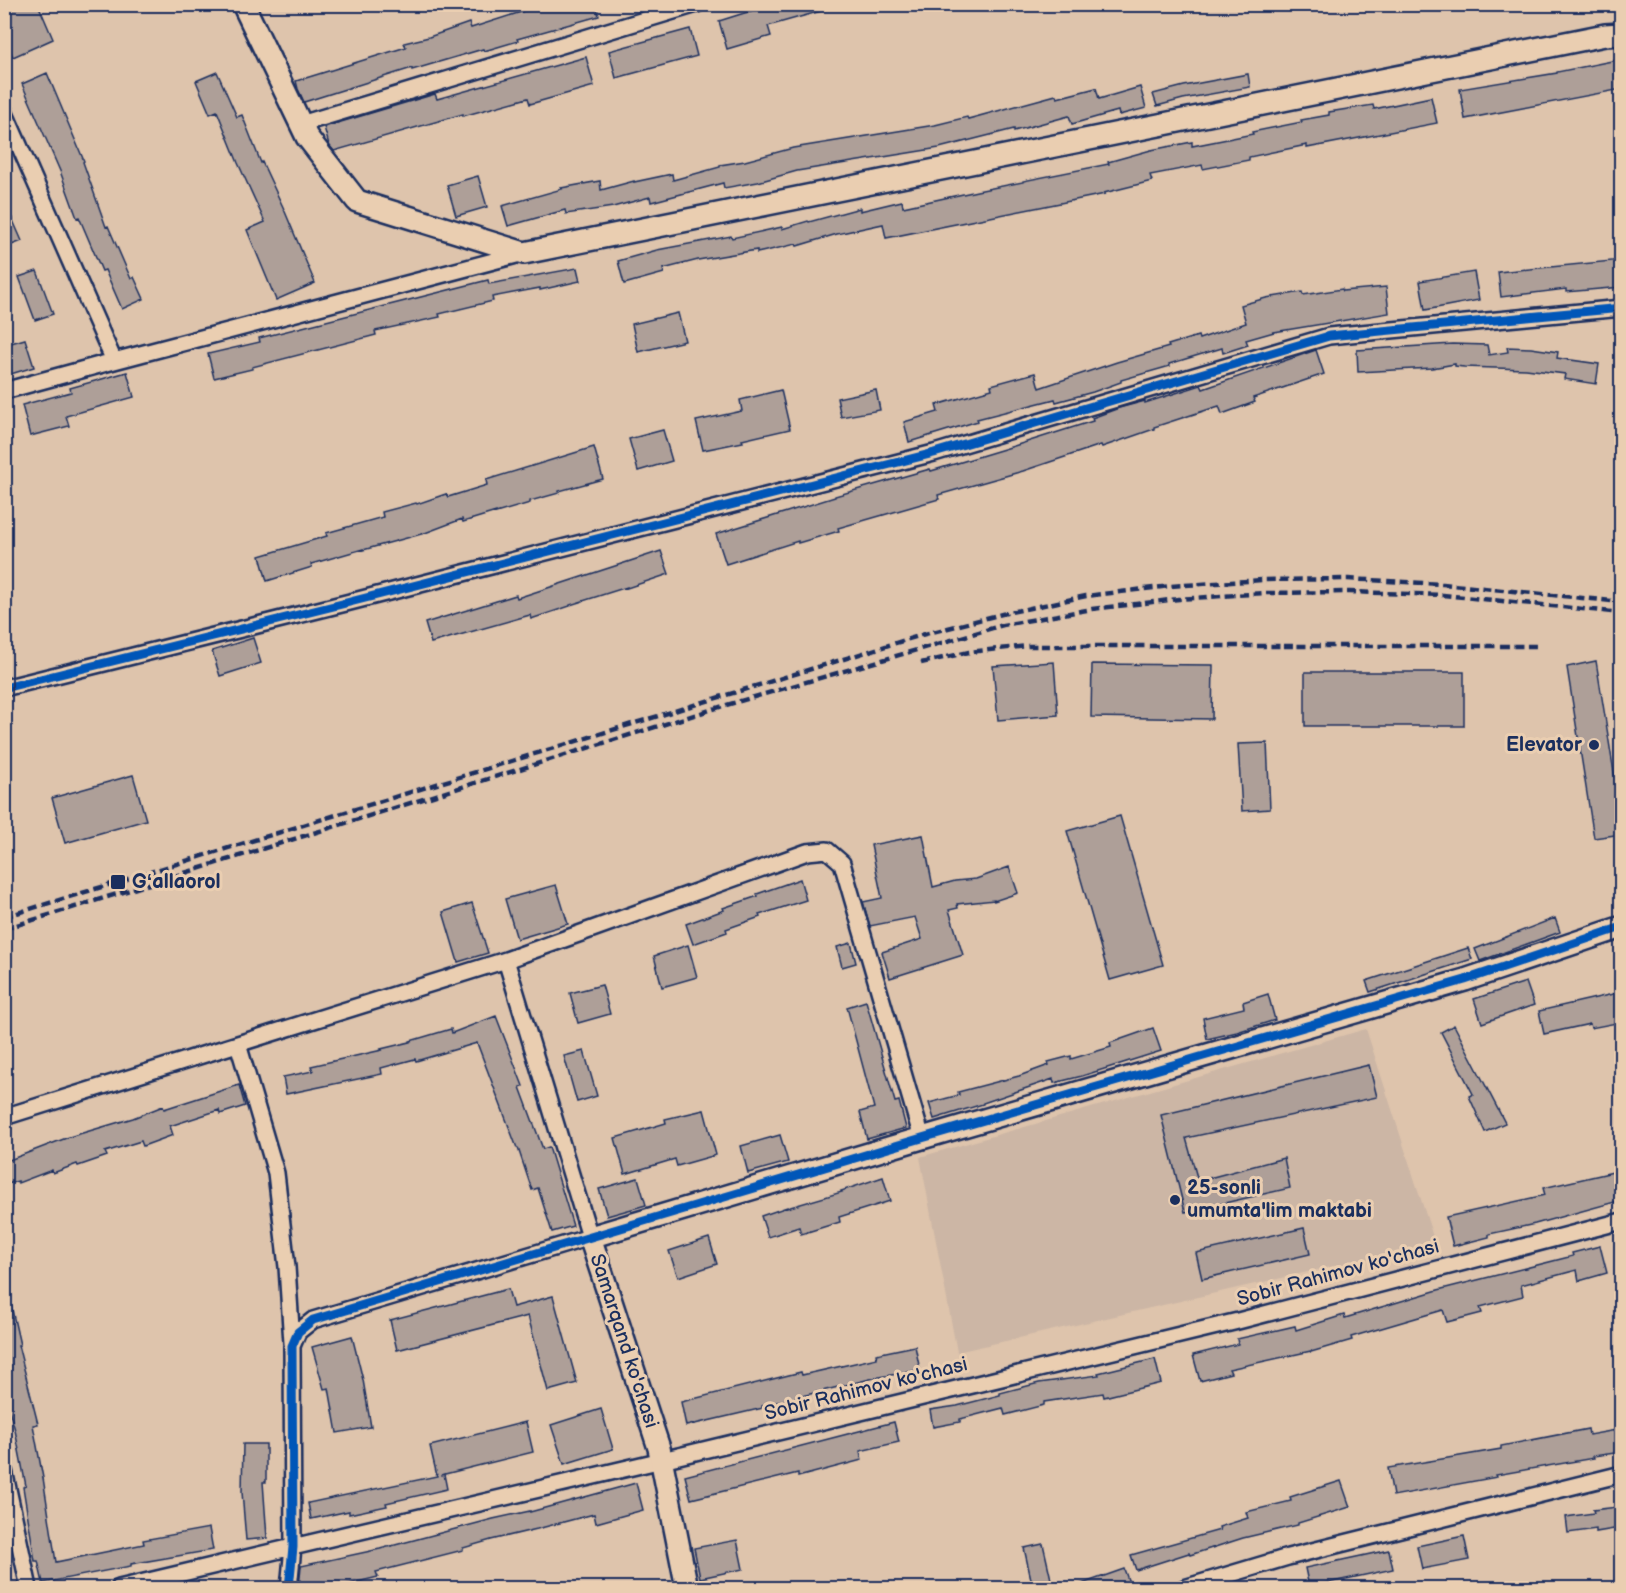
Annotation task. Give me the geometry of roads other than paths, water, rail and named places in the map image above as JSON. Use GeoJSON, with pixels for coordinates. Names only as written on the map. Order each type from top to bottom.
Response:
{"type":"FeatureCollection","features":[{"type":"Feature","properties":{"kind":"street"},"geometry":{"type":"LineString","coordinates":[[243,4],[307,137],[357,201],[524,253]]}},
{"type":"Feature","properties":{"kind":"street"},"geometry":{"type":"LineString","coordinates":[[301,124],[697,4]]}},
{"type":"Feature","properties":{"kind":"street"},"geometry":{"type":"LineString","coordinates":[[4,391],[524,253],[1605,35],[1622,34]]}},
{"type":"Feature","properties":{"kind":"street"},"geometry":{"type":"LineString","coordinates":[[4,111],[114,361]]}},
{"type":"Feature","properties":{"kind":"street"},"geometry":{"type":"LineString","coordinates":[[4,688],[934,453],[1329,336],[1622,308]]}},
{"type":"Feature","properties":{"kind":"street"},"geometry":{"type":"LineString","coordinates":[[4,1117],[506,960],[807,852],[827,850],[842,863],[922,1138]]}},
{"type":"Feature","properties":{"kind":"street"},"geometry":{"type":"LineString","coordinates":[[292,1346],[298,1332],[313,1320],[922,1138],[1465,980],[1622,927]]}},
{"type":"Feature","properties":{"kind":"street","name":"Samarqand ko'chasi"},"geometry":{"type":"LineString","coordinates":[[506,960],[590,1237],[659,1448],[687,1588]]}},
{"type":"Feature","properties":{"kind":"street"},"geometry":{"type":"LineString","coordinates":[[238,1044],[276,1173],[287,1267],[292,1346],[293,1547],[289,1588]]}},
{"type":"Feature","properties":{"kind":"street","name":"Sobir Rahimov ko'chasi"},"geometry":{"type":"LineString","coordinates":[[119,1588],[1238,1321],[1622,1221]]}},
{"type":"Feature","properties":{"kind":"street"},"geometry":{"type":"LineString","coordinates":[[4,1470],[29,1588]]}},
{"type":"Feature","properties":{"kind":"street"},"geometry":{"type":"LineString","coordinates":[[1184,1588],[1288,1557],[1622,1474]]}},
{"type":"Feature","properties":{"kind":"railway"},"geometry":{"type":"LineString","coordinates":[[4,917],[925,634],[1086,596],[1170,586],[1262,580],[1348,579],[1443,584],[1622,602]]}},
{"type":"Feature","properties":{"kind":"railway"},"geometry":{"type":"LineString","coordinates":[[4,929],[723,706],[1003,625],[1092,609],[1179,599],[1265,593],[1350,592],[1443,595],[1622,613]]}},
{"type":"Feature","properties":{"kind":"railway"},"geometry":{"type":"LineString","coordinates":[[921,663],[969,652],[1028,646],[1536,646]]}},
{"type":"Feature","properties":{"kind":"place","name":"Elevator"},"geometry":{"type":"Point","coordinates":[1594,745]}},
{"type":"Feature","properties":{"kind":"place","name":"Gʻallaorol"},"geometry":{"type":"Point","coordinates":[118,882]}},
{"type":"Feature","properties":{"kind":"place","name":"25-sonli umumta'lim maktabi"},"geometry":{"type":"Point","coordinates":[1175,1200]}}]}
